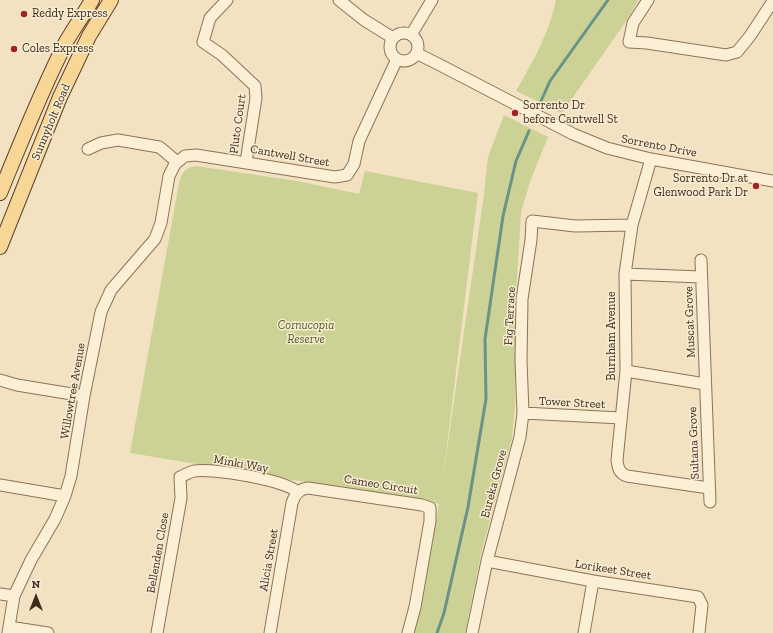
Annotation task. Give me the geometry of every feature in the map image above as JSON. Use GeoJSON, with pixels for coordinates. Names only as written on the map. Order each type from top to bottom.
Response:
{"type":"FeatureCollection","features":[{"type":"Feature","properties":{"kind":"main road","name":"Sunnyholt Road"},"geometry":{"type":"LineString","coordinates":[[0,193],[26,125],[67,41],[92,0]]}},
{"type":"Feature","properties":{"kind":"main road","name":"Sunnyholt Road"},"geometry":{"type":"LineString","coordinates":[[0,248],[60,97],[89,36],[111,0]]}},
{"type":"Feature","properties":{"kind":"street","name":"Pluto Court"},"geometry":{"type":"LineString","coordinates":[[227,0],[210,18],[203,42],[222,55],[255,86],[256,98],[246,162]]}},
{"type":"Feature","properties":{"kind":"street"},"geometry":{"type":"LineString","coordinates":[[339,0],[364,20],[392,38]]}},
{"type":"Feature","properties":{"kind":"street"},"geometry":{"type":"LineString","coordinates":[[412,35],[432,0]]}},
{"type":"Feature","properties":{"kind":"street"},"geometry":{"type":"LineString","coordinates":[[648,0],[633,23],[629,42],[647,43],[726,55],[737,52],[750,36],[773,1]]}},
{"type":"Feature","properties":{"kind":"street"},"geometry":{"type":"LineString","coordinates":[[402,33],[412,35],[418,44],[418,54],[407,62],[397,60],[393,56],[390,49],[392,38],[395,35],[402,33]]}},
{"type":"Feature","properties":{"kind":"street","name":"Sorrento Drive"},"geometry":{"type":"LineString","coordinates":[[418,54],[583,139],[612,150],[651,159],[773,181]]}},
{"type":"Feature","properties":{"kind":"street","name":"Cantwell Street"},"geometry":{"type":"LineString","coordinates":[[177,162],[184,156],[196,155],[335,177],[347,175],[354,164],[358,141],[397,60]]}},
{"type":"Feature","properties":{"kind":"street"},"geometry":{"type":"LineString","coordinates":[[88,149],[101,143],[118,140],[159,147],[177,162]]}},
{"type":"Feature","properties":{"kind":"street","name":"Burnham Avenue"},"geometry":{"type":"LineString","coordinates":[[651,159],[632,225],[625,274],[626,370],[620,418],[617,460],[618,468],[622,474],[634,478],[709,488]]}},
{"type":"Feature","properties":{"kind":"street","name":"Willowtree Avenue"},"geometry":{"type":"LineString","coordinates":[[9,630],[14,596],[22,578],[55,519],[65,496],[71,476],[84,396],[101,312],[111,290],[155,239],[161,223],[169,176],[177,162]]}},
{"type":"Feature","properties":{"kind":"street","name":"Fig Terrace"},"geometry":{"type":"LineString","coordinates":[[523,413],[521,360],[522,299],[532,221],[575,226],[632,225]]}},
{"type":"Feature","properties":{"kind":"street","name":"Muscat Grove"},"geometry":{"type":"LineString","coordinates":[[701,260],[705,384]]}},
{"type":"Feature","properties":{"kind":"street"},"geometry":{"type":"LineString","coordinates":[[625,274],[701,277]]}},
{"type":"Feature","properties":{"kind":"street"},"geometry":{"type":"LineString","coordinates":[[626,370],[705,384]]}},
{"type":"Feature","properties":{"kind":"street"},"geometry":{"type":"LineString","coordinates":[[0,380],[17,385],[84,396]]}},
{"type":"Feature","properties":{"kind":"street","name":"Sultana Grove"},"geometry":{"type":"LineString","coordinates":[[705,384],[710,502]]}},
{"type":"Feature","properties":{"kind":"street","name":"Tower Street"},"geometry":{"type":"LineString","coordinates":[[523,413],[620,418]]}},
{"type":"Feature","properties":{"kind":"street","name":"Eureka Grove"},"geometry":{"type":"LineString","coordinates":[[472,633],[487,561],[520,437],[523,413]]}},
{"type":"Feature","properties":{"kind":"street","name":"Minki Way"},"geometry":{"type":"LineString","coordinates":[[180,477],[194,471],[224,472],[285,485],[297,492]]}},
{"type":"Feature","properties":{"kind":"street","name":"Bellenden Close"},"geometry":{"type":"LineString","coordinates":[[157,633],[182,498],[180,477]]}},
{"type":"Feature","properties":{"kind":"street"},"geometry":{"type":"LineString","coordinates":[[0,485],[65,496]]}},
{"type":"Feature","properties":{"kind":"street","name":"Cameo Circuit"},"geometry":{"type":"LineString","coordinates":[[297,492],[302,489],[313,488],[422,505],[430,508],[430,521],[415,608],[408,633]]}},
{"type":"Feature","properties":{"kind":"street","name":"Alicia Street"},"geometry":{"type":"LineString","coordinates":[[270,633],[292,503],[297,492]]}},
{"type":"Feature","properties":{"kind":"street","name":"Lorikeet Street"},"geometry":{"type":"LineString","coordinates":[[487,561],[593,581],[698,597],[702,605],[699,633]]}},
{"type":"Feature","properties":{"kind":"street"},"geometry":{"type":"LineString","coordinates":[[584,633],[593,581]]}},
{"type":"Feature","properties":{"kind":"street"},"geometry":{"type":"LineString","coordinates":[[0,594],[14,596]]}},
{"type":"Feature","properties":{"kind":"street"},"geometry":{"type":"LineString","coordinates":[[9,630],[48,633]]}},
{"type":"Feature","properties":{"kind":"green space"},"geometry":{"type":"Polygon","coordinates":[[[556,0],[638,0],[629,17],[562,113],[516,91],[545,36],[556,0]]]}},
{"type":"Feature","properties":{"kind":"green space","name":"Cornucopia Reserve"},"geometry":{"type":"Polygon","coordinates":[[[504,115],[548,137],[531,179],[521,212],[516,295],[515,406],[512,438],[481,554],[465,633],[412,633],[424,589],[439,504],[130,453],[182,174],[187,169],[196,166],[297,181],[359,194],[365,171],[478,193],[443,477],[488,157],[504,115]]]}},
{"type":"Feature","properties":{"kind":"waterway"},"geometry":{"type":"LineString","coordinates":[[541,101],[550,81],[608,0]]}},
{"type":"Feature","properties":{"kind":"waterway"},"geometry":{"type":"LineString","coordinates":[[437,633],[444,613],[468,507],[486,399],[485,339],[503,216],[516,161],[529,131]]}},
{"type":"Feature","properties":{"kind":"place","name":"Reddy Express"},"geometry":{"type":"Point","coordinates":[24,14]}},
{"type":"Feature","properties":{"kind":"place","name":"Coles Express"},"geometry":{"type":"Point","coordinates":[14,49]}},
{"type":"Feature","properties":{"kind":"place","name":"Sorrento Dr before Cantwell St"},"geometry":{"type":"Point","coordinates":[515,113]}},
{"type":"Feature","properties":{"kind":"place","name":"Sorrento Dr at Glenwood Park Dr"},"geometry":{"type":"Point","coordinates":[756,186]}}]}
